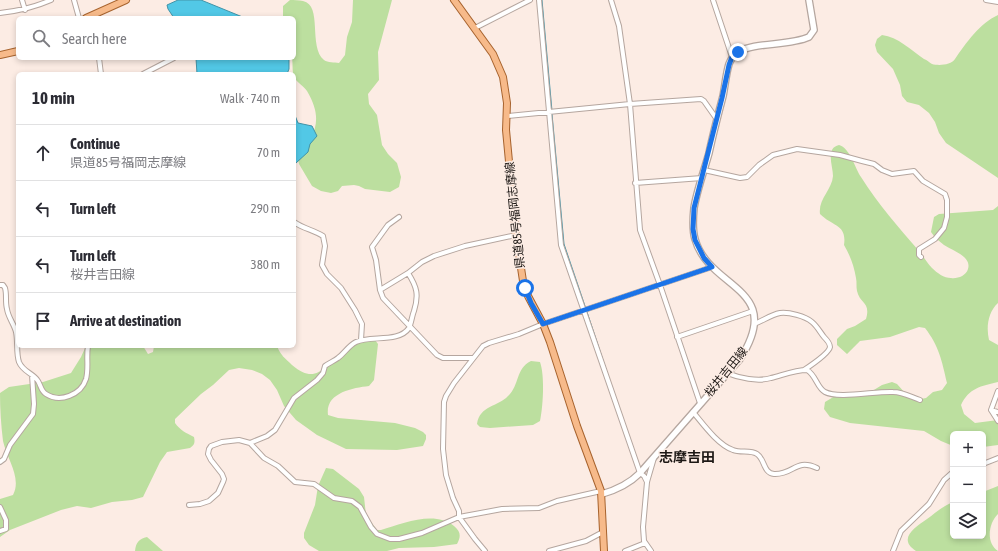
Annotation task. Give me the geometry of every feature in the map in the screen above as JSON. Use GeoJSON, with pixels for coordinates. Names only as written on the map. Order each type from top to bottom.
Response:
{"type":"FeatureCollection","features":[{"type":"Feature","properties":{"kind":"main road"},"geometry":{"type":"LineString","coordinates":[[90,16],[126,0]]}},
{"type":"Feature","properties":{"kind":"main road","name":"県道85号福岡志摩線"},"geometry":{"type":"LineString","coordinates":[[454,0],[493,54],[500,70],[506,95],[506,130],[516,235],[525,288],[531,303],[543,324],[601,493],[604,551]]}},
{"type":"Feature","properties":{"kind":"main road"},"geometry":{"type":"LineString","coordinates":[[732,57],[738,52],[753,47],[788,42],[809,37],[814,30],[810,0]]}},
{"type":"Feature","properties":{"kind":"main road"},"geometry":{"type":"LineString","coordinates":[[0,55],[16,51]]}},
{"type":"Feature","properties":{"kind":"main road","name":"桜井吉田線"},"geometry":{"type":"LineString","coordinates":[[601,493],[617,489],[640,473],[740,359],[752,337],[754,324],[753,311],[747,298],[737,287],[712,267],[704,258],[695,240],[693,229],[694,208],[732,57]]}},
{"type":"Feature","properties":{"kind":"street"},"geometry":{"type":"LineString","coordinates":[[22,0],[25,10]]}},
{"type":"Feature","properties":{"kind":"street"},"geometry":{"type":"LineString","coordinates":[[0,13],[25,10],[51,0]]}},
{"type":"Feature","properties":{"kind":"street"},"geometry":{"type":"LineString","coordinates":[[74,0],[78,16]]}},
{"type":"Feature","properties":{"kind":"street"},"geometry":{"type":"LineString","coordinates":[[475,28],[530,0]]}},
{"type":"Feature","properties":{"kind":"street"},"geometry":{"type":"LineString","coordinates":[[540,0],[561,245],[640,473],[644,476],[647,482]]}},
{"type":"Feature","properties":{"kind":"street"},"geometry":{"type":"LineString","coordinates":[[611,0],[620,26],[630,104],[635,183],[640,230],[700,403]]}},
{"type":"Feature","properties":{"kind":"street"},"geometry":{"type":"LineString","coordinates":[[713,0],[732,57]]}},
{"type":"Feature","properties":{"kind":"street"},"geometry":{"type":"LineString","coordinates":[[986,0],[998,2]]}},
{"type":"Feature","properties":{"kind":"street"},"geometry":{"type":"LineString","coordinates":[[99,60],[102,72]]}},
{"type":"Feature","properties":{"kind":"street"},"geometry":{"type":"LineString","coordinates":[[147,72],[170,60]]}},
{"type":"Feature","properties":{"kind":"street"},"geometry":{"type":"LineString","coordinates":[[507,116],[630,104],[701,99],[716,118]]}},
{"type":"Feature","properties":{"kind":"street"},"geometry":{"type":"LineString","coordinates":[[704,170],[740,178],[747,177],[759,165],[773,155],[797,149],[840,155],[874,164],[882,170],[892,174],[914,171],[923,181],[945,194],[947,200],[947,217],[944,228],[935,239],[920,249],[919,255],[921,257]]}},
{"type":"Feature","properties":{"kind":"street"},"geometry":{"type":"LineString","coordinates":[[635,183],[702,178]]}},
{"type":"Feature","properties":{"kind":"street"},"geometry":{"type":"LineString","coordinates":[[398,217],[388,225],[372,247],[376,260],[380,290],[388,304],[437,355],[443,358],[473,358]]}},
{"type":"Feature","properties":{"kind":"street"},"geometry":{"type":"LineString","coordinates":[[296,224],[300,227],[317,232],[323,236],[325,246],[322,265],[327,274],[341,288],[355,310],[362,324],[361,340]]}},
{"type":"Feature","properties":{"kind":"street"},"geometry":{"type":"LineString","coordinates":[[380,290],[408,273],[427,259],[465,246],[516,235]]}},
{"type":"Feature","properties":{"kind":"street"},"geometry":{"type":"LineString","coordinates":[[485,551],[474,539],[459,517],[444,469],[443,408],[446,396],[480,349],[489,343],[712,267]]}},
{"type":"Feature","properties":{"kind":"street"},"geometry":{"type":"LineString","coordinates":[[250,443],[270,434],[278,425],[294,398],[317,380],[321,376],[325,366],[339,357],[351,345],[361,340],[389,338],[406,331],[410,327],[417,291],[414,282],[408,273]]}},
{"type":"Feature","properties":{"kind":"street"},"geometry":{"type":"LineString","coordinates":[[0,285],[3,285],[6,290],[7,311],[16,333]]}},
{"type":"Feature","properties":{"kind":"street"},"geometry":{"type":"LineString","coordinates":[[677,337],[753,311]]}},
{"type":"Feature","properties":{"kind":"street"},"geometry":{"type":"LineString","coordinates":[[727,373],[753,379],[766,379],[804,370],[830,348],[827,340],[811,322],[789,314],[779,313],[766,317],[754,324]]}},
{"type":"Feature","properties":{"kind":"street"},"geometry":{"type":"LineString","coordinates":[[18,348],[19,361],[25,371],[38,381],[41,389],[46,395],[55,397],[74,395],[82,388],[88,371],[88,348]]}},
{"type":"Feature","properties":{"kind":"street"},"geometry":{"type":"LineString","coordinates":[[804,370],[811,372],[820,388],[825,392],[845,394],[894,392],[907,394],[920,400]]}},
{"type":"Feature","properties":{"kind":"street"},"geometry":{"type":"LineString","coordinates":[[0,462],[4,458],[10,445],[33,414],[34,404],[32,375]]}},
{"type":"Feature","properties":{"kind":"street"},"geometry":{"type":"LineString","coordinates":[[991,410],[998,391]]}},
{"type":"Feature","properties":{"kind":"street"},"geometry":{"type":"LineString","coordinates":[[991,410],[998,412]]}},
{"type":"Feature","properties":{"kind":"street"},"geometry":{"type":"LineString","coordinates":[[991,410],[998,421]]}},
{"type":"Feature","properties":{"kind":"street"},"geometry":{"type":"LineString","coordinates":[[693,412],[728,448],[741,452],[757,454],[760,456],[770,473],[785,473],[801,465],[809,464],[818,468]]}},
{"type":"Feature","properties":{"kind":"street"},"geometry":{"type":"LineString","coordinates":[[189,505],[209,501],[222,487],[224,479],[208,454],[209,449],[212,446],[229,440],[239,440],[250,443],[264,458],[278,466],[295,482],[310,483],[319,487],[334,498],[352,500],[360,507],[371,528],[382,537],[398,539],[426,532],[459,517],[502,509],[539,508],[557,501],[601,493]]}},
{"type":"Feature","properties":{"kind":"street","name":"桜井吉田線"},"geometry":{"type":"LineString","coordinates":[[645,543],[643,527],[647,482],[654,458]]}},
{"type":"Feature","properties":{"kind":"street"},"geometry":{"type":"LineString","coordinates":[[986,463],[998,458]]}},
{"type":"Feature","properties":{"kind":"street"},"geometry":{"type":"LineString","coordinates":[[893,551],[901,531],[929,504],[944,480],[950,475]]}},
{"type":"Feature","properties":{"kind":"street"},"geometry":{"type":"LineString","coordinates":[[0,507],[6,523],[6,529],[0,531]]}},
{"type":"Feature","properties":{"kind":"street"},"geometry":{"type":"LineString","coordinates":[[549,551],[586,541],[603,532]]}},
{"type":"Feature","properties":{"kind":"street"},"geometry":{"type":"LineString","coordinates":[[625,551],[645,543],[651,551]]}},
{"type":"Feature","properties":{"kind":"green space"},"geometry":{"type":"Polygon","coordinates":[[[290,0],[303,1],[309,4],[314,18],[319,54],[326,61],[339,63],[345,55],[347,37],[352,22],[353,0],[392,0],[378,52],[379,80],[368,94],[369,104],[377,115],[382,145],[397,163],[401,177],[399,187],[390,192],[365,189],[354,185],[342,186],[338,191],[331,193],[321,191],[312,186],[299,164],[298,159],[313,134],[316,119],[315,110],[307,91],[296,81],[296,72],[293,72],[292,60],[296,60],[296,16],[283,16],[283,6],[290,0]]]}},
{"type":"Feature","properties":{"kind":"green space"},"geometry":{"type":"Polygon","coordinates":[[[998,15],[998,178],[946,143],[929,113],[919,105],[907,102],[902,96],[900,85],[893,69],[877,52],[875,45],[877,39],[882,35],[888,36],[904,44],[932,64],[948,64],[955,59],[979,28],[998,15]]]}},
{"type":"Feature","properties":{"kind":"green space"},"geometry":{"type":"Polygon","coordinates":[[[839,145],[846,150],[874,197],[930,266],[938,273],[946,277],[953,278],[965,274],[968,269],[968,264],[964,257],[944,245],[932,234],[931,232],[934,217],[939,214],[993,210],[998,206],[998,303],[990,315],[988,330],[989,340],[998,345],[998,382],[972,391],[964,399],[961,405],[964,414],[975,423],[998,420],[998,445],[986,447],[986,431],[950,431],[950,445],[924,431],[850,423],[830,417],[824,409],[825,402],[835,396],[869,393],[882,385],[892,382],[897,384],[905,393],[916,400],[926,398],[933,392],[942,390],[947,383],[942,361],[937,348],[925,328],[919,327],[890,337],[860,341],[847,354],[837,345],[837,339],[847,329],[866,319],[867,309],[858,295],[853,265],[844,245],[843,233],[838,226],[820,214],[821,204],[832,181],[831,153],[835,147],[839,145]]]}},
{"type":"Feature","properties":{"kind":"green space"},"geometry":{"type":"Polygon","coordinates":[[[364,340],[375,340],[378,344],[374,380],[369,386],[348,390],[335,397],[331,401],[328,408],[328,415],[338,418],[395,423],[415,428],[426,435],[423,446],[397,450],[346,449],[317,435],[296,420],[284,406],[277,390],[270,380],[262,374],[252,370],[239,368],[229,370],[175,419],[175,423],[179,428],[194,437],[193,446],[190,448],[167,452],[160,462],[143,497],[132,500],[112,502],[91,508],[77,506],[61,510],[10,530],[0,537],[0,499],[13,495],[16,482],[13,468],[3,441],[1,423],[0,393],[9,387],[43,382],[71,373],[85,348],[144,348],[148,354],[153,352],[154,348],[278,348],[282,355],[292,365],[308,374],[314,374],[324,368],[344,350],[364,340]]]}},
{"type":"Feature","properties":{"kind":"green space"},"geometry":{"type":"Polygon","coordinates":[[[531,361],[540,362],[542,368],[543,391],[540,421],[533,425],[490,428],[480,427],[477,424],[482,413],[504,400],[512,392],[522,368],[531,361]]]}},
{"type":"Feature","properties":{"kind":"green space"},"geometry":{"type":"Polygon","coordinates":[[[326,468],[333,469],[359,489],[364,497],[366,515],[377,530],[418,520],[437,519],[446,521],[458,530],[460,536],[457,544],[434,547],[399,548],[387,551],[319,551],[309,545],[304,538],[304,533],[315,505],[318,486],[326,468]]]}},
{"type":"Feature","properties":{"kind":"green space"},"geometry":{"type":"Polygon","coordinates":[[[998,486],[998,514],[990,528],[990,538],[994,548],[998,551],[916,551],[911,547],[908,542],[908,538],[913,529],[950,504],[950,539],[986,539],[986,491],[998,486]]]}},
{"type":"Feature","properties":{"kind":"green space"},"geometry":{"type":"Polygon","coordinates":[[[147,537],[163,551],[135,551],[138,541],[147,537]]]}},
{"type":"Feature","properties":{"kind":"water"},"geometry":{"type":"Polygon","coordinates":[[[178,0],[201,0],[240,16],[173,16],[167,5],[178,0]]]}},
{"type":"Feature","properties":{"kind":"water"},"geometry":{"type":"Polygon","coordinates":[[[196,60],[289,60],[288,72],[197,72],[196,60]]]}},
{"type":"Feature","properties":{"kind":"water"},"geometry":{"type":"Polygon","coordinates":[[[296,118],[298,123],[312,126],[317,136],[310,144],[308,152],[296,163],[296,118]]]}},
{"type":"Feature","properties":{"kind":"waterway"},"geometry":{"type":"LineString","coordinates":[[542,0],[552,111]]}},
{"type":"Feature","properties":{"kind":"waterway"},"geometry":{"type":"LineString","coordinates":[[552,114],[564,244],[586,309]]}},
{"type":"Feature","properties":{"kind":"waterway"},"geometry":{"type":"LineString","coordinates":[[587,312],[617,402]]}},
{"type":"Feature","properties":{"kind":"district","name":"志摩吉田"},"geometry":{"type":"Point","coordinates":[687,457]}},
{"type":"Feature","properties":{"kind":"route"},"geometry":{"type":"LineString","coordinates":[[525,288],[531,303],[543,324],[712,267],[704,258],[695,240],[693,229],[694,208],[709,152],[729,65],[732,57],[738,52]]}}]}
